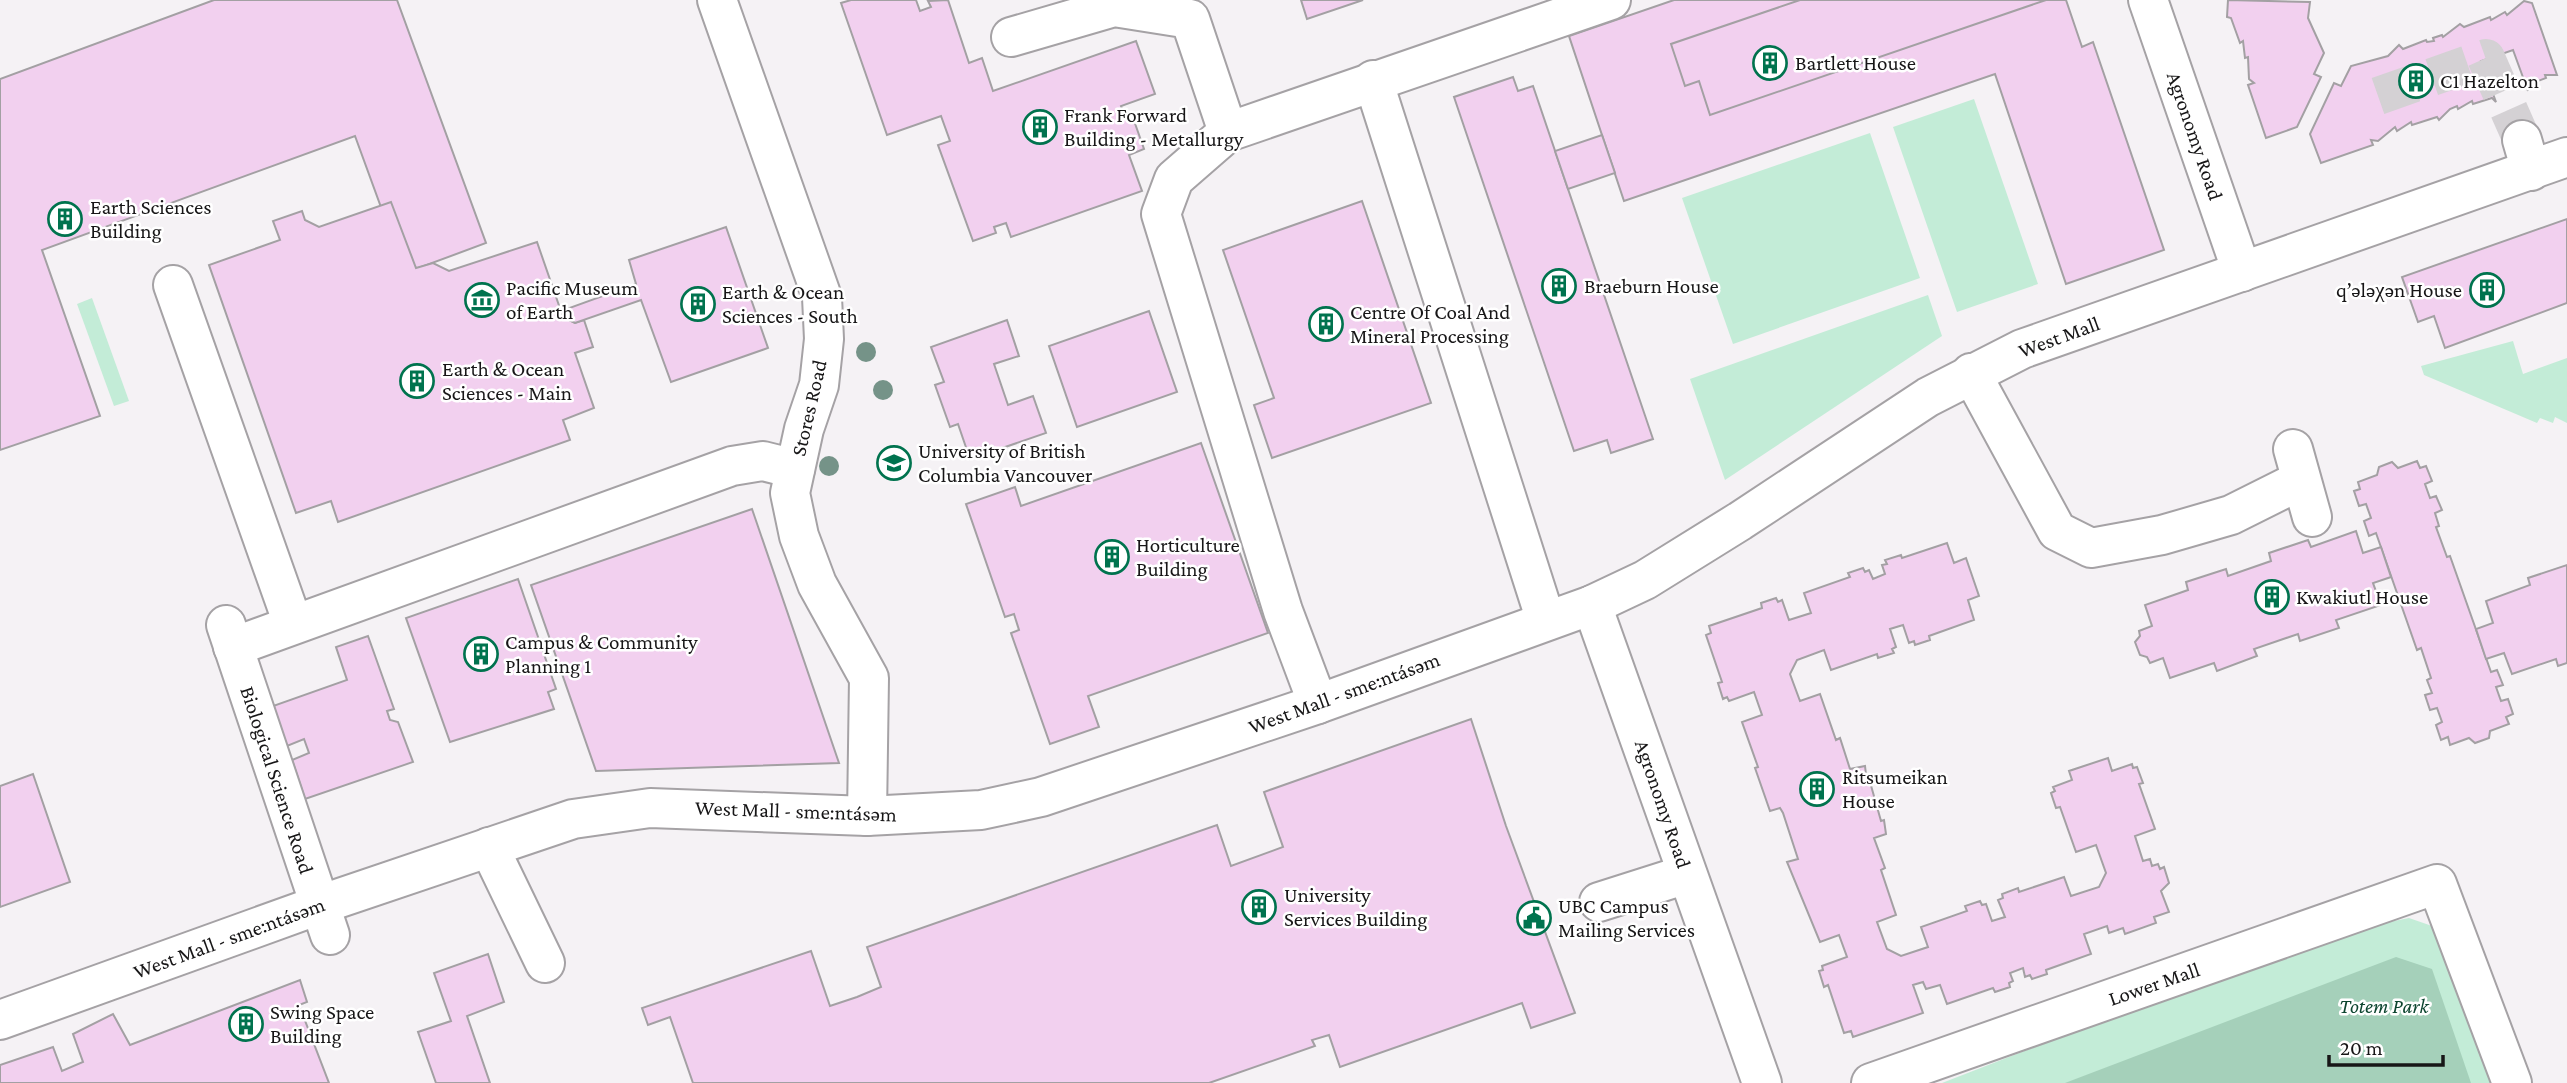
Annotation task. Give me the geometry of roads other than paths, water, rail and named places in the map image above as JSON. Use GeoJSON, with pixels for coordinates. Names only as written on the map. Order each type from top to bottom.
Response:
{"type":"FeatureCollection","features":[{"type":"Feature","properties":{"kind":"street","name":"Stores Road"},"geometry":{"type":"LineString","coordinates":[[717,0],[822,297],[824,339],[819,385],[804,429],[790,493],[799,536],[817,584],[869,678],[867,816]]}},
{"type":"Feature","properties":{"kind":"street"},"geometry":{"type":"LineString","coordinates":[[1318,704],[1283,611],[1161,214],[1174,179],[1228,132],[1611,0]]}},
{"type":"Feature","properties":{"kind":"street","name":"Agronomy Road"},"geometry":{"type":"LineString","coordinates":[[2148,0],[2242,272]]}},
{"type":"Feature","properties":{"kind":"street"},"geometry":{"type":"LineString","coordinates":[[1011,37],[1114,7],[1190,19],[1228,132]]}},
{"type":"Feature","properties":{"kind":"street"},"geometry":{"type":"LineString","coordinates":[[1373,80],[1546,621]]}},
{"type":"Feature","properties":{"kind":"street","name":"West Mall"},"geometry":{"type":"LineString","coordinates":[[1592,605],[1645,580],[1928,397],[2022,349],[2242,272],[2526,155],[2567,157]]}},
{"type":"Feature","properties":{"kind":"street"},"geometry":{"type":"LineString","coordinates":[[173,285],[293,624],[732,466],[763,461],[795,469]]}},
{"type":"Feature","properties":{"kind":"street"},"geometry":{"type":"LineString","coordinates":[[1971,373],[2057,531],[2091,548],[2162,535],[2231,515],[2297,465],[2312,517]]}},
{"type":"Feature","properties":{"kind":"street","name":"Agronomy Road"},"geometry":{"type":"LineString","coordinates":[[1592,605],[1612,654],[1762,1083]]}},
{"type":"Feature","properties":{"kind":"street","name":"West Mall - sme:ntásəm"},"geometry":{"type":"LineString","coordinates":[[0,1020],[325,920],[489,847],[573,819],[650,808],[867,816],[982,810],[1041,797],[1318,704],[1592,605]]}},
{"type":"Feature","properties":{"kind":"street","name":"Biological Science Road"},"geometry":{"type":"LineString","coordinates":[[293,624],[229,636],[325,920]]}},
{"type":"Feature","properties":{"kind":"street"},"geometry":{"type":"LineString","coordinates":[[489,847],[545,963]]}},
{"type":"Feature","properties":{"kind":"street"},"geometry":{"type":"LineString","coordinates":[[1599,902],[1687,874]]}},
{"type":"Feature","properties":{"kind":"street","name":"Lower Mall"},"geometry":{"type":"LineString","coordinates":[[1871,1083],[2437,884],[2512,1083]]}},
{"type":"Feature","properties":{"kind":"tunnel"},"geometry":{"type":"LineString","coordinates":[[2378,96],[2486,58],[2522,140]]}},
{"type":"Feature","properties":{"kind":"place","name":"Bartlett House"},"geometry":{"type":"Point","coordinates":[1770,63]}},
{"type":"Feature","properties":{"kind":"place","name":"C1 Hazelton"},"geometry":{"type":"Point","coordinates":[2416,81]}},
{"type":"Feature","properties":{"kind":"place","name":"Frank Forward Building - Metallurgy"},"geometry":{"type":"Point","coordinates":[1040,127]}},
{"type":"Feature","properties":{"kind":"place","name":"Earth Sciences Building"},"geometry":{"type":"Point","coordinates":[65,219]}},
{"type":"Feature","properties":{"kind":"place","name":"Braeburn House"},"geometry":{"type":"Point","coordinates":[1559,286]}},
{"type":"Feature","properties":{"kind":"place","name":"q’ələχən House"},"geometry":{"type":"Point","coordinates":[2487,290]}},
{"type":"Feature","properties":{"kind":"place","name":"Pacific Museum of Earth"},"geometry":{"type":"Point","coordinates":[482,300]}},
{"type":"Feature","properties":{"kind":"place","name":"Earth & Ocean Sciences - South"},"geometry":{"type":"Point","coordinates":[698,304]}},
{"type":"Feature","properties":{"kind":"place","name":"Centre Of Coal And Mineral Processing"},"geometry":{"type":"Point","coordinates":[1326,324]}},
{"type":"Feature","properties":{"kind":"place","name":"Earth & Ocean Sciences - Main"},"geometry":{"type":"Point","coordinates":[417,381]}},
{"type":"Feature","properties":{"kind":"place","name":"University of British Columbia Vancouver"},"geometry":{"type":"Point","coordinates":[894,463]}},
{"type":"Feature","properties":{"kind":"place","name":"Horticulture Building"},"geometry":{"type":"Point","coordinates":[1112,557]}},
{"type":"Feature","properties":{"kind":"place","name":"Kwakiutl House"},"geometry":{"type":"Point","coordinates":[2272,597]}},
{"type":"Feature","properties":{"kind":"place","name":"Campus & Community Planning 1"},"geometry":{"type":"Point","coordinates":[481,654]}},
{"type":"Feature","properties":{"kind":"place","name":"Ritsumeikan House"},"geometry":{"type":"Point","coordinates":[1817,789]}},
{"type":"Feature","properties":{"kind":"place","name":"University Services Building"},"geometry":{"type":"Point","coordinates":[1259,907]}},
{"type":"Feature","properties":{"kind":"place","name":"UBC Campus Mailing Services"},"geometry":{"type":"Point","coordinates":[1534,918]}},
{"type":"Feature","properties":{"kind":"place","name":"Swing Space Building"},"geometry":{"type":"Point","coordinates":[246,1024]}},
{"type":"Feature","properties":{"kind":"park label","name":"Totem Park"},"geometry":{"type":"Point","coordinates":[2384,1006]}}]}
